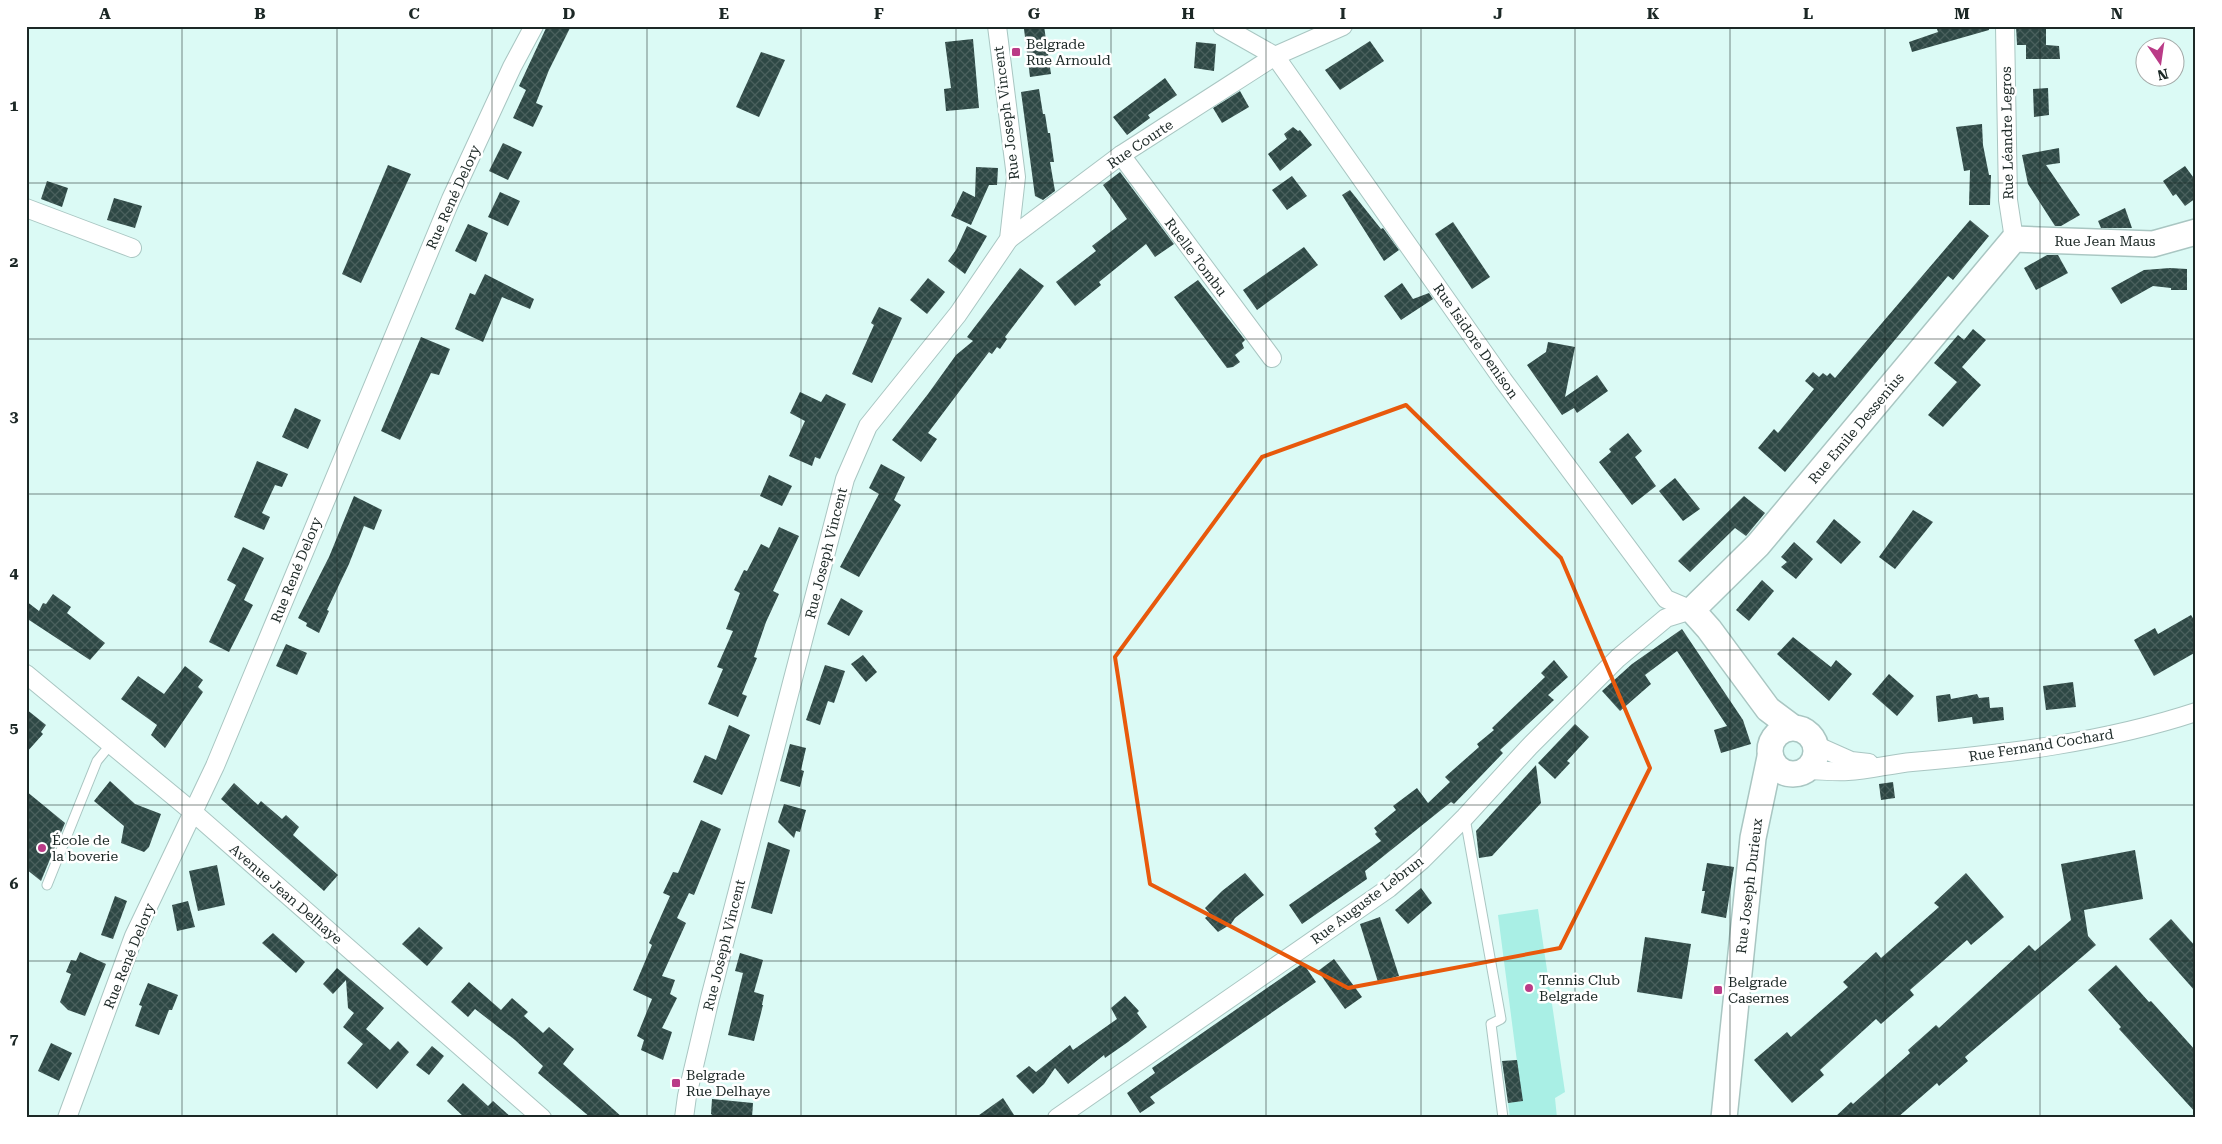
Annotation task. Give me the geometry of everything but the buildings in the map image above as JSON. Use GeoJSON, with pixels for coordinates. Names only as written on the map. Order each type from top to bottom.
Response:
{"type":"FeatureCollection","features":[{"type":"Feature","properties":{"kind":"street","name":"Rue René Delory"},"geometry":{"type":"LineString","coordinates":[[67,1118],[134,936],[194,813],[452,199],[512,67],[534,26]]}},
{"type":"Feature","properties":{"kind":"street","name":"Rue Joseph Vincent"},"geometry":{"type":"LineString","coordinates":[[684,1118],[687,1096],[710,998],[764,787],[825,562],[845,479],[868,426],[958,314],[1009,239],[1016,177],[997,26]]}},
{"type":"Feature","properties":{"kind":"street"},"geometry":{"type":"LineString","coordinates":[[1222,26],[1275,56]]}},
{"type":"Feature","properties":{"kind":"street","name":"Rue Courte"},"geometry":{"type":"LineString","coordinates":[[1009,239],[1121,155],[1275,56],[1343,26]]}},
{"type":"Feature","properties":{"kind":"street","name":"Rue Léandre Legros"},"geometry":{"type":"LineString","coordinates":[[2005,26],[2008,200],[2014,240]]}},
{"type":"Feature","properties":{"kind":"street","name":"Rue Isidore Denison"},"geometry":{"type":"LineString","coordinates":[[1275,56],[1503,380],[1666,599],[1692,610]]}},
{"type":"Feature","properties":{"kind":"street","name":"Ruelle Tombu"},"geometry":{"type":"LineString","coordinates":[[1121,155],[1272,358]]}},
{"type":"Feature","properties":{"kind":"street"},"geometry":{"type":"LineString","coordinates":[[26,208],[132,248]]}},
{"type":"Feature","properties":{"kind":"street","name":"Rue Jean Maus"},"geometry":{"type":"LineString","coordinates":[[2014,240],[2153,244],[2196,232]]}},
{"type":"Feature","properties":{"kind":"street","name":"Rue Emile Dessenius"},"geometry":{"type":"LineString","coordinates":[[1692,610],[1758,545],[2014,240]]}},
{"type":"Feature","properties":{"kind":"street","name":"Rue Joseph Durieux"},"geometry":{"type":"LineString","coordinates":[[1692,610],[1709,628],[1768,709],[1786,753],[1759,803],[1752,848],[1724,1118]]}},
{"type":"Feature","properties":{"kind":"street","name":"Rue Auguste Lebrun"},"geometry":{"type":"LineString","coordinates":[[1057,1118],[1389,888],[1422,860],[1465,818],[1529,747],[1618,658],[1666,618],[1692,610]]}},
{"type":"Feature","properties":{"kind":"street","name":"Avenue Jean Delhaye"},"geometry":{"type":"LineString","coordinates":[[26,674],[194,813],[542,1118]]}},
{"type":"Feature","properties":{"kind":"street","name":"Rue Fernand Cochard"},"geometry":{"type":"LineString","coordinates":[[1786,753],[1848,772],[1885,765],[2075,742],[2160,724],[2196,712]]}},
{"type":"Feature","properties":{"kind":"street"},"geometry":{"type":"LineString","coordinates":[[1786,753],[1813,761],[1815,745]]}},
{"type":"Feature","properties":{"kind":"street","name":"Rue Fernand Cochard"},"geometry":{"type":"LineString","coordinates":[[1815,745],[1851,761],[1885,765]]}},
{"type":"Feature","properties":{"kind":"lane"},"geometry":{"type":"LineString","coordinates":[[47,885],[97,761],[111,744]]}},
{"type":"Feature","properties":{"kind":"lane"},"geometry":{"type":"LineString","coordinates":[[1465,818],[1501,1019],[1491,1024],[1503,1118]]}},
{"type":"Feature","properties":{"kind":"highlighted area"},"geometry":{"type":"Polygon","coordinates":[[[1406,405],[1561,558],[1650,768],[1560,948],[1348,988],[1150,884],[1115,657],[1262,457],[1406,405]]]}},
{"type":"Feature","properties":{"kind":"shaded area","name":"Tennis Club Belgrade"},"geometry":{"type":"Polygon","coordinates":[[[1538,909],[1565,1092],[1555,1098],[1557,1118],[1510,1118],[1508,1103],[1522,1100],[1498,915],[1538,909]]]}},
{"type":"Feature","properties":{"kind":"place","name":"Belgrade Rue Arnould"},"geometry":{"type":"Point","coordinates":[1016,52]}},
{"type":"Feature","properties":{"kind":"place","name":"École de la boverie"},"geometry":{"type":"Point","coordinates":[42,848]}},
{"type":"Feature","properties":{"kind":"place","name":"Tennis Club Belgrade"},"geometry":{"type":"Point","coordinates":[1529,988]}},
{"type":"Feature","properties":{"kind":"place","name":"Belgrade Casernes"},"geometry":{"type":"Point","coordinates":[1718,990]}},
{"type":"Feature","properties":{"kind":"place","name":"Belgrade Rue Delhaye"},"geometry":{"type":"Point","coordinates":[676,1083]}}]}
